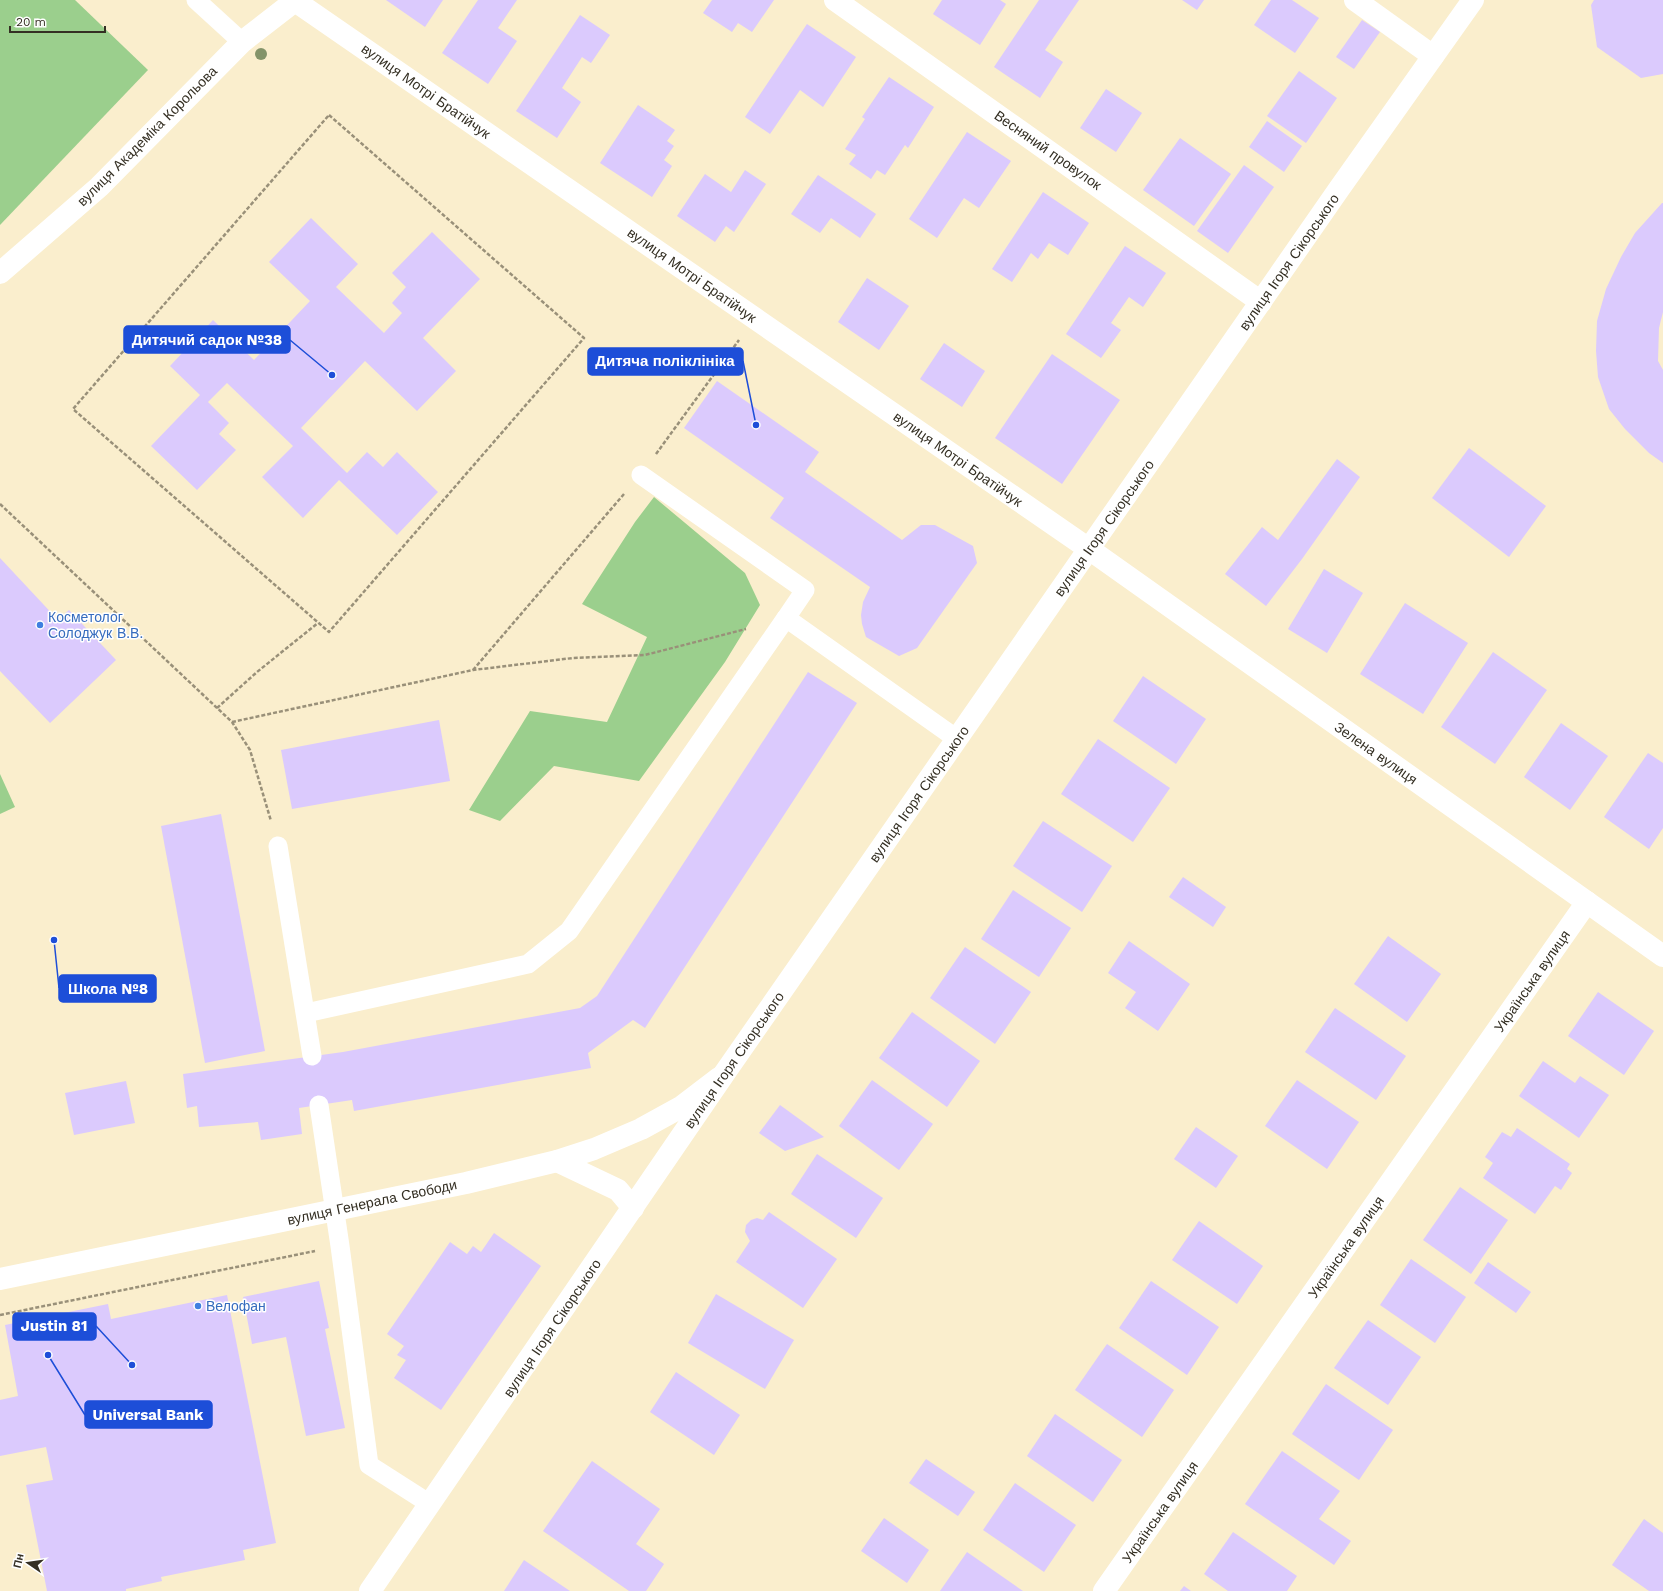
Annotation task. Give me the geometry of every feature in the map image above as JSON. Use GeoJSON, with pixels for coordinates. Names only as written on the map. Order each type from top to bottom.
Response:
{"type":"FeatureCollection","features":[{"type":"Feature","properties":{"kind":"street","name":"вулиця Академіка Корольова"},"geometry":{"type":"LineString","coordinates":[[0,273],[99,187],[242,42],[295,0]]}},
{"type":"Feature","properties":{"kind":"street","name":"вулиця Мотрі Братійчук"},"geometry":{"type":"LineString","coordinates":[[295,0],[1089,550]]}},
{"type":"Feature","properties":{"kind":"street","name":"Весняний провулок"},"geometry":{"type":"LineString","coordinates":[[836,0],[1261,302]]}},
{"type":"Feature","properties":{"kind":"street"},"geometry":{"type":"LineString","coordinates":[[1355,0],[1433,56]]}},
{"type":"Feature","properties":{"kind":"street","name":"вулиця Ігоря Сікорського"},"geometry":{"type":"LineString","coordinates":[[370,1591],[724,1074],[1472,0]]}},
{"type":"Feature","properties":{"kind":"street","name":"Зелена вулиця"},"geometry":{"type":"LineString","coordinates":[[1089,550],[1663,956]]}},
{"type":"Feature","properties":{"kind":"street","name":"Українська вулиця"},"geometry":{"type":"LineString","coordinates":[[1104,1591],[1587,902]]}},
{"type":"Feature","properties":{"kind":"street","name":"вулиця Генерала Свободи"},"geometry":{"type":"LineString","coordinates":[[0,1280],[466,1183],[556,1162],[594,1149],[641,1129],[681,1107],[724,1074]]}},
{"type":"Feature","properties":{"kind":"street"},"geometry":{"type":"LineString","coordinates":[[556,1162],[618,1190],[633,1208]]}},
{"type":"Feature","properties":{"kind":"lane"},"geometry":{"type":"LineString","coordinates":[[196,0],[242,42]]}},
{"type":"Feature","properties":{"kind":"lane"},"geometry":{"type":"LineString","coordinates":[[306,1013],[528,964],[569,931],[805,590],[640,475]]}},
{"type":"Feature","properties":{"kind":"lane"},"geometry":{"type":"LineString","coordinates":[[786,618],[957,739]]}},
{"type":"Feature","properties":{"kind":"lane"},"geometry":{"type":"LineString","coordinates":[[278,846],[312,1056]]}},
{"type":"Feature","properties":{"kind":"lane"},"geometry":{"type":"LineString","coordinates":[[319,1105],[335,1210],[369,1465],[430,1504]]}},
{"type":"Feature","properties":{"kind":"path"},"geometry":{"type":"LineString","coordinates":[[329,115],[584,338],[329,632],[318,623],[73,409],[329,115]]}},
{"type":"Feature","properties":{"kind":"path"},"geometry":{"type":"LineString","coordinates":[[473,670],[640,475],[754,318]]}},
{"type":"Feature","properties":{"kind":"path"},"geometry":{"type":"LineString","coordinates":[[0,504],[232,722],[250,750],[278,846]]}},
{"type":"Feature","properties":{"kind":"path"},"geometry":{"type":"LineString","coordinates":[[232,722],[473,670],[573,658],[645,655],[786,618]]}},
{"type":"Feature","properties":{"kind":"path"},"geometry":{"type":"LineString","coordinates":[[217,708],[257,672],[318,623]]}},
{"type":"Feature","properties":{"kind":"path"},"geometry":{"type":"LineString","coordinates":[[0,1315],[340,1246]]}},
{"type":"Feature","properties":{"kind":"green space"},"geometry":{"type":"Polygon","coordinates":[[[0,0],[75,0],[148,70],[0,225],[0,0]]]}},
{"type":"Feature","properties":{"kind":"green space"},"geometry":{"type":"Polygon","coordinates":[[[654,497],[745,573],[760,605],[725,662],[639,781],[554,766],[500,821],[469,810],[530,711],[607,722],[647,637],[582,604],[635,522],[654,497]]]}},
{"type":"Feature","properties":{"kind":"green space"},"geometry":{"type":"Polygon","coordinates":[[[0,774],[15,807],[0,814],[0,774]]]}},
{"type":"Feature","properties":{"kind":"building"},"geometry":{"type":"Polygon","coordinates":[[[386,0],[443,0],[425,27],[386,0]]]}},
{"type":"Feature","properties":{"kind":"building"},"geometry":{"type":"Polygon","coordinates":[[[478,0],[517,0],[498,28],[517,41],[488,84],[442,53],[478,0]]]}},
{"type":"Feature","properties":{"kind":"building"},"geometry":{"type":"Polygon","coordinates":[[[712,0],[774,0],[752,32],[738,23],[732,32],[703,13],[712,0]]]}},
{"type":"Feature","properties":{"kind":"building"},"geometry":{"type":"Polygon","coordinates":[[[942,0],[1000,0],[1006,4],[980,45],[933,14],[942,0]]]}},
{"type":"Feature","properties":{"kind":"building"},"geometry":{"type":"Polygon","coordinates":[[[1039,0],[1079,0],[1045,50],[1063,62],[1040,98],[994,67],[1039,0]]]}},
{"type":"Feature","properties":{"kind":"building"},"geometry":{"type":"Polygon","coordinates":[[[1182,0],[1204,0],[1197,10],[1182,0]]]}},
{"type":"Feature","properties":{"kind":"building"},"geometry":{"type":"Polygon","coordinates":[[[1271,0],[1292,0],[1319,18],[1295,53],[1254,25],[1271,0]]]}},
{"type":"Feature","properties":{"kind":"building"},"geometry":{"type":"Polygon","coordinates":[[[1594,0],[1663,0],[1663,74],[1641,78],[1597,47],[1591,5],[1594,0]]]}},
{"type":"Feature","properties":{"kind":"building"},"geometry":{"type":"Polygon","coordinates":[[[580,15],[610,35],[591,63],[582,57],[562,88],[581,102],[557,138],[516,111],[580,15]]]}},
{"type":"Feature","properties":{"kind":"building"},"geometry":{"type":"Polygon","coordinates":[[[1362,20],[1380,32],[1354,69],[1336,57],[1362,20]]]}},
{"type":"Feature","properties":{"kind":"building"},"geometry":{"type":"Polygon","coordinates":[[[807,24],[856,57],[823,107],[800,90],[770,134],[745,117],[807,24]]]}},
{"type":"Feature","properties":{"kind":"building"},"geometry":{"type":"Polygon","coordinates":[[[1299,71],[1337,98],[1306,143],[1267,116],[1299,71]]]}},
{"type":"Feature","properties":{"kind":"building"},"geometry":{"type":"Polygon","coordinates":[[[889,77],[934,107],[908,148],[905,145],[885,175],[877,170],[871,179],[849,164],[856,155],[845,149],[865,119],[862,117],[889,77]]]}},
{"type":"Feature","properties":{"kind":"building"},"geometry":{"type":"Polygon","coordinates":[[[1106,89],[1142,113],[1116,152],[1080,128],[1106,89]]]}},
{"type":"Feature","properties":{"kind":"building"},"geometry":{"type":"Polygon","coordinates":[[[638,105],[675,130],[667,141],[674,146],[664,160],[672,166],[652,197],[600,163],[638,105]]]}},
{"type":"Feature","properties":{"kind":"building"},"geometry":{"type":"Polygon","coordinates":[[[1267,121],[1302,146],[1284,172],[1249,147],[1267,121]]]}},
{"type":"Feature","properties":{"kind":"building"},"geometry":{"type":"Polygon","coordinates":[[[967,132],[1011,161],[979,208],[964,198],[937,238],[909,219],[967,132]]]}},
{"type":"Feature","properties":{"kind":"building"},"geometry":{"type":"Polygon","coordinates":[[[1180,138],[1231,174],[1194,226],[1143,190],[1180,138]]]}},
{"type":"Feature","properties":{"kind":"building"},"geometry":{"type":"Polygon","coordinates":[[[1244,165],[1274,187],[1228,253],[1197,231],[1244,165]]]}},
{"type":"Feature","properties":{"kind":"building"},"geometry":{"type":"Polygon","coordinates":[[[745,170],[766,184],[734,232],[726,226],[715,242],[677,216],[705,174],[731,192],[745,170]]]}},
{"type":"Feature","properties":{"kind":"building"},"geometry":{"type":"Polygon","coordinates":[[[818,175],[876,214],[860,238],[831,218],[820,233],[791,214],[818,175]]]}},
{"type":"Feature","properties":{"kind":"building"},"geometry":{"type":"Polygon","coordinates":[[[1043,192],[1089,223],[1068,255],[1049,243],[1038,259],[1031,253],[1012,282],[992,269],[1043,192]]]}},
{"type":"Feature","properties":{"kind":"building"},"geometry":{"type":"Polygon","coordinates":[[[1662,203],[1663,312],[1659,328],[1658,361],[1663,370],[1663,463],[1649,453],[1625,429],[1609,409],[1598,377],[1596,351],[1597,321],[1606,289],[1621,257],[1635,233],[1662,203]]]}},
{"type":"Feature","properties":{"kind":"building"},"geometry":{"type":"Polygon","coordinates":[[[311,218],[358,264],[336,287],[384,333],[402,313],[392,303],[406,287],[392,273],[432,232],[480,279],[423,338],[456,371],[417,411],[365,361],[301,428],[347,473],[367,452],[383,467],[397,452],[438,492],[397,535],[339,480],[303,518],[262,477],[293,446],[227,383],[208,402],[229,423],[219,434],[236,450],[197,490],[151,446],[200,395],[170,366],[213,320],[254,360],[310,301],[269,262],[311,218]]]}},
{"type":"Feature","properties":{"kind":"building"},"geometry":{"type":"Polygon","coordinates":[[[1125,246],[1166,273],[1143,307],[1129,297],[1111,323],[1121,330],[1101,358],[1066,334],[1125,246]]]}},
{"type":"Feature","properties":{"kind":"building"},"geometry":{"type":"Polygon","coordinates":[[[867,278],[909,306],[879,350],[838,322],[867,278]]]}},
{"type":"Feature","properties":{"kind":"building"},"geometry":{"type":"Polygon","coordinates":[[[944,343],[985,371],[962,407],[920,379],[944,343]]]}},
{"type":"Feature","properties":{"kind":"building"},"geometry":{"type":"Polygon","coordinates":[[[1052,354],[1120,400],[1062,484],[995,438],[1052,354]]]}},
{"type":"Feature","properties":{"kind":"building"},"geometry":{"type":"Polygon","coordinates":[[[717,381],[819,452],[805,472],[902,540],[921,525],[935,525],[973,546],[977,563],[917,648],[899,656],[866,637],[861,615],[863,602],[870,587],[770,518],[784,498],[684,428],[717,381]]]}},
{"type":"Feature","properties":{"kind":"building"},"geometry":{"type":"Polygon","coordinates":[[[1469,448],[1546,506],[1509,557],[1432,498],[1469,448]]]}},
{"type":"Feature","properties":{"kind":"building"},"geometry":{"type":"Polygon","coordinates":[[[1337,459],[1360,477],[1302,559],[1266,606],[1225,574],[1262,527],[1278,540],[1337,459]]]}},
{"type":"Feature","properties":{"kind":"building"},"geometry":{"type":"Polygon","coordinates":[[[0,558],[58,620],[69,610],[116,660],[50,723],[0,671],[0,558]]]}},
{"type":"Feature","properties":{"kind":"building"},"geometry":{"type":"Polygon","coordinates":[[[1324,569],[1363,593],[1327,653],[1288,629],[1324,569]]]}},
{"type":"Feature","properties":{"kind":"building"},"geometry":{"type":"Polygon","coordinates":[[[1405,603],[1468,643],[1423,714],[1360,674],[1405,603]]]}},
{"type":"Feature","properties":{"kind":"building"},"geometry":{"type":"Polygon","coordinates":[[[1493,652],[1547,690],[1495,764],[1441,727],[1493,652]]]}},
{"type":"Feature","properties":{"kind":"building"},"geometry":{"type":"Polygon","coordinates":[[[808,672],[857,703],[645,1028],[633,1020],[588,1053],[591,1068],[354,1111],[352,1100],[299,1108],[302,1134],[261,1140],[258,1122],[199,1127],[197,1106],[187,1108],[183,1074],[343,1052],[580,1008],[597,996],[808,672]]]}},
{"type":"Feature","properties":{"kind":"building"},"geometry":{"type":"Polygon","coordinates":[[[1143,676],[1206,719],[1176,764],[1113,721],[1143,676]]]}},
{"type":"Feature","properties":{"kind":"building"},"geometry":{"type":"Polygon","coordinates":[[[439,720],[450,781],[292,809],[281,750],[439,720]]]}},
{"type":"Feature","properties":{"kind":"building"},"geometry":{"type":"Polygon","coordinates":[[[1561,723],[1608,756],[1570,810],[1524,777],[1561,723]]]}},
{"type":"Feature","properties":{"kind":"building"},"geometry":{"type":"Polygon","coordinates":[[[1098,739],[1170,788],[1133,842],[1061,794],[1098,739]]]}},
{"type":"Feature","properties":{"kind":"building"},"geometry":{"type":"Polygon","coordinates":[[[1648,753],[1663,763],[1663,828],[1649,849],[1604,817],[1648,753]]]}},
{"type":"Feature","properties":{"kind":"building"},"geometry":{"type":"Polygon","coordinates":[[[221,814],[265,1051],[205,1063],[161,826],[221,814]]]}},
{"type":"Feature","properties":{"kind":"building"},"geometry":{"type":"Polygon","coordinates":[[[1043,821],[1112,866],[1082,912],[1013,866],[1043,821]]]}},
{"type":"Feature","properties":{"kind":"building"},"geometry":{"type":"Polygon","coordinates":[[[1183,877],[1226,907],[1213,927],[1169,897],[1183,877]]]}},
{"type":"Feature","properties":{"kind":"building"},"geometry":{"type":"Polygon","coordinates":[[[1013,890],[1071,928],[1039,977],[981,939],[1013,890]]]}},
{"type":"Feature","properties":{"kind":"building"},"geometry":{"type":"Polygon","coordinates":[[[1388,936],[1441,974],[1407,1022],[1354,984],[1388,936]]]}},
{"type":"Feature","properties":{"kind":"building"},"geometry":{"type":"Polygon","coordinates":[[[1129,941],[1190,984],[1158,1031],[1125,1008],[1136,992],[1108,973],[1129,941]]]}},
{"type":"Feature","properties":{"kind":"building"},"geometry":{"type":"Polygon","coordinates":[[[965,947],[1031,992],[995,1044],[930,998],[965,947]]]}},
{"type":"Feature","properties":{"kind":"building"},"geometry":{"type":"Polygon","coordinates":[[[1598,992],[1654,1031],[1624,1075],[1568,1036],[1598,992]]]}},
{"type":"Feature","properties":{"kind":"building"},"geometry":{"type":"Polygon","coordinates":[[[1335,1008],[1406,1056],[1376,1100],[1305,1052],[1335,1008]]]}},
{"type":"Feature","properties":{"kind":"building"},"geometry":{"type":"Polygon","coordinates":[[[912,1012],[980,1061],[947,1107],[879,1058],[912,1012]]]}},
{"type":"Feature","properties":{"kind":"building"},"geometry":{"type":"Polygon","coordinates":[[[1543,1061],[1575,1083],[1580,1076],[1609,1095],[1579,1138],[1519,1096],[1543,1061]]]}},
{"type":"Feature","properties":{"kind":"building"},"geometry":{"type":"Polygon","coordinates":[[[872,1080],[933,1124],[899,1170],[839,1126],[872,1080]]]}},
{"type":"Feature","properties":{"kind":"building"},"geometry":{"type":"Polygon","coordinates":[[[1297,1080],[1359,1122],[1327,1169],[1265,1126],[1297,1080]]]}},
{"type":"Feature","properties":{"kind":"building"},"geometry":{"type":"Polygon","coordinates":[[[126,1081],[135,1123],[74,1135],[65,1093],[126,1081]]]}},
{"type":"Feature","properties":{"kind":"building"},"geometry":{"type":"Polygon","coordinates":[[[780,1105],[824,1137],[785,1151],[759,1133],[780,1105]]]}},
{"type":"Feature","properties":{"kind":"building"},"geometry":{"type":"Polygon","coordinates":[[[1196,1127],[1238,1156],[1216,1188],[1174,1159],[1196,1127]]]}},
{"type":"Feature","properties":{"kind":"building"},"geometry":{"type":"Polygon","coordinates":[[[1517,1128],[1570,1164],[1567,1169],[1572,1173],[1561,1190],[1555,1186],[1535,1214],[1483,1178],[1493,1163],[1485,1157],[1502,1132],[1511,1137],[1517,1128]]]}},
{"type":"Feature","properties":{"kind":"building"},"geometry":{"type":"Polygon","coordinates":[[[817,1154],[883,1198],[856,1238],[791,1194],[817,1154]]]}},
{"type":"Feature","properties":{"kind":"building"},"geometry":{"type":"Polygon","coordinates":[[[1460,1187],[1508,1220],[1471,1274],[1423,1240],[1460,1187]]]}},
{"type":"Feature","properties":{"kind":"building"},"geometry":{"type":"Polygon","coordinates":[[[769,1212],[837,1259],[803,1308],[736,1262],[750,1241],[745,1232],[746,1225],[751,1220],[757,1218],[763,1220],[769,1212]]]}},
{"type":"Feature","properties":{"kind":"building"},"geometry":{"type":"Polygon","coordinates":[[[1199,1221],[1263,1266],[1237,1304],[1172,1260],[1199,1221]]]}},
{"type":"Feature","properties":{"kind":"building"},"geometry":{"type":"Polygon","coordinates":[[[494,1233],[541,1266],[441,1410],[394,1378],[406,1360],[397,1355],[404,1346],[387,1334],[450,1242],[467,1254],[473,1246],[481,1252],[494,1233]]]}},
{"type":"Feature","properties":{"kind":"building"},"geometry":{"type":"Polygon","coordinates":[[[1411,1259],[1466,1297],[1435,1343],[1380,1305],[1411,1259]]]}},
{"type":"Feature","properties":{"kind":"building"},"geometry":{"type":"Polygon","coordinates":[[[1488,1262],[1531,1292],[1516,1313],[1474,1283],[1488,1262]]]}},
{"type":"Feature","properties":{"kind":"building"},"geometry":{"type":"Polygon","coordinates":[[[319,1281],[329,1328],[325,1329],[345,1428],[306,1436],[286,1337],[252,1344],[243,1297],[319,1281]]]}},
{"type":"Feature","properties":{"kind":"building"},"geometry":{"type":"Polygon","coordinates":[[[1151,1281],[1219,1327],[1187,1375],[1119,1328],[1151,1281]]]}},
{"type":"Feature","properties":{"kind":"building"},"geometry":{"type":"Polygon","coordinates":[[[716,1294],[794,1340],[765,1389],[688,1343],[716,1294]]]}},
{"type":"Feature","properties":{"kind":"building"},"geometry":{"type":"Polygon","coordinates":[[[227,1295],[276,1543],[243,1550],[245,1560],[161,1577],[162,1581],[126,1589],[126,1591],[47,1591],[26,1485],[53,1480],[46,1447],[0,1456],[0,1400],[18,1396],[5,1325],[108,1304],[111,1319],[227,1295]]]}},
{"type":"Feature","properties":{"kind":"building"},"geometry":{"type":"Polygon","coordinates":[[[1368,1320],[1421,1357],[1388,1405],[1334,1368],[1368,1320]]]}},
{"type":"Feature","properties":{"kind":"building"},"geometry":{"type":"Polygon","coordinates":[[[1107,1344],[1174,1390],[1142,1437],[1075,1390],[1107,1344]]]}},
{"type":"Feature","properties":{"kind":"building"},"geometry":{"type":"Polygon","coordinates":[[[676,1372],[740,1415],[714,1455],[650,1412],[676,1372]]]}},
{"type":"Feature","properties":{"kind":"building"},"geometry":{"type":"Polygon","coordinates":[[[1326,1384],[1393,1430],[1359,1480],[1292,1434],[1326,1384]]]}},
{"type":"Feature","properties":{"kind":"building"},"geometry":{"type":"Polygon","coordinates":[[[1055,1414],[1122,1460],[1093,1502],[1027,1456],[1055,1414]]]}},
{"type":"Feature","properties":{"kind":"building"},"geometry":{"type":"Polygon","coordinates":[[[1282,1451],[1340,1491],[1319,1519],[1351,1541],[1334,1565],[1245,1504],[1282,1451]]]}},
{"type":"Feature","properties":{"kind":"building"},"geometry":{"type":"Polygon","coordinates":[[[926,1459],[975,1492],[958,1516],[909,1483],[926,1459]]]}},
{"type":"Feature","properties":{"kind":"building"},"geometry":{"type":"Polygon","coordinates":[[[592,1461],[660,1509],[636,1544],[664,1564],[646,1591],[629,1591],[543,1531],[592,1461]]]}},
{"type":"Feature","properties":{"kind":"building"},"geometry":{"type":"Polygon","coordinates":[[[1015,1483],[1076,1525],[1044,1572],[983,1530],[1015,1483]]]}},
{"type":"Feature","properties":{"kind":"building"},"geometry":{"type":"Polygon","coordinates":[[[884,1518],[929,1550],[907,1583],[861,1551],[884,1518]]]}},
{"type":"Feature","properties":{"kind":"building"},"geometry":{"type":"Polygon","coordinates":[[[1644,1519],[1663,1533],[1663,1591],[1649,1591],[1612,1565],[1644,1519]]]}},
{"type":"Feature","properties":{"kind":"building"},"geometry":{"type":"Polygon","coordinates":[[[1233,1532],[1297,1576],[1287,1591],[1228,1591],[1204,1574],[1233,1532]]]}},
{"type":"Feature","properties":{"kind":"building"},"geometry":{"type":"Polygon","coordinates":[[[967,1552],[1023,1591],[940,1591],[967,1552]]]}},
{"type":"Feature","properties":{"kind":"building"},"geometry":{"type":"Polygon","coordinates":[[[524,1560],[570,1591],[504,1591],[524,1560]]]}},
{"type":"Feature","properties":{"kind":"building"},"geometry":{"type":"Polygon","coordinates":[[[1184,1586],[1191,1591],[1180,1591],[1184,1586]]]}},
{"type":"Feature","properties":{"kind":"place","name":"Дитячий садок №38"},"geometry":{"type":"Point","coordinates":[332,375]}},
{"type":"Feature","properties":{"kind":"place","name":"Дитяча поліклініка"},"geometry":{"type":"Point","coordinates":[756,425]}},
{"type":"Feature","properties":{"kind":"place","name":"Косметолог Солоджук В.В."},"geometry":{"type":"Point","coordinates":[40,625]}},
{"type":"Feature","properties":{"kind":"place","name":"Школа №8"},"geometry":{"type":"Point","coordinates":[54,940]}},
{"type":"Feature","properties":{"kind":"place","name":"Велофан"},"geometry":{"type":"Point","coordinates":[198,1306]}},
{"type":"Feature","properties":{"kind":"place","name":"Universal Bank"},"geometry":{"type":"Point","coordinates":[48,1355]}},
{"type":"Feature","properties":{"kind":"place","name":"Justin 81"},"geometry":{"type":"Point","coordinates":[132,1365]}}]}
